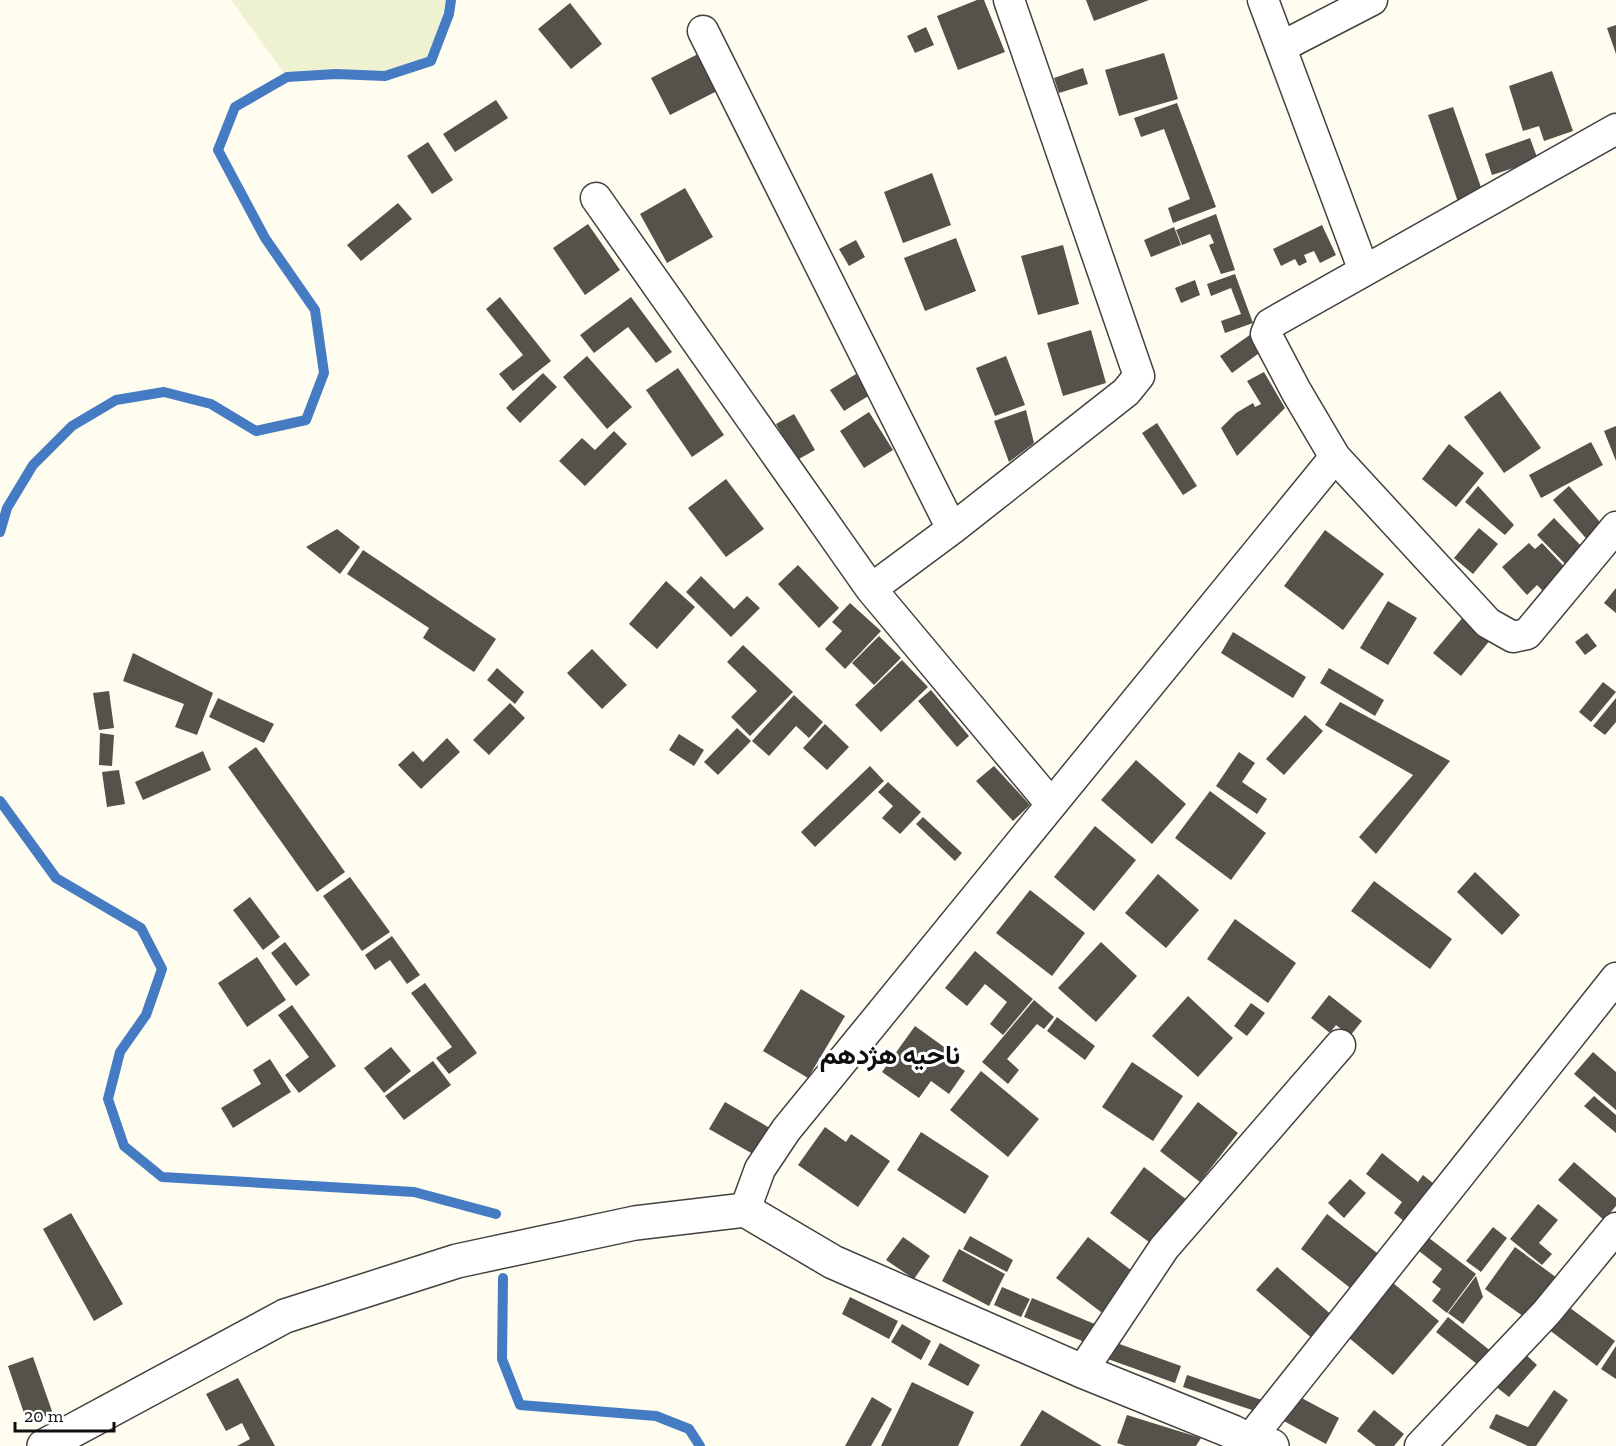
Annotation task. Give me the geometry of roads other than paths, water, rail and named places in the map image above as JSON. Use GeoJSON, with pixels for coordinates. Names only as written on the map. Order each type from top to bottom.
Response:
{"type":"FeatureCollection","features":[{"type":"Feature","properties":{"kind":"street"},"geometry":{"type":"LineString","coordinates":[[871,589],[1126,392],[1139,376],[1009,0]]}},
{"type":"Feature","properties":{"kind":"street"},"geometry":{"type":"LineString","coordinates":[[1263,0],[1364,271]]}},
{"type":"Feature","properties":{"kind":"street"},"geometry":{"type":"LineString","coordinates":[[1281,47],[1372,0]]}},
{"type":"Feature","properties":{"kind":"street"},"geometry":{"type":"LineString","coordinates":[[703,31],[952,528]]}},
{"type":"Feature","properties":{"kind":"street"},"geometry":{"type":"LineString","coordinates":[[1616,129],[1270,324],[1266,334],[1335,457],[1488,623],[1513,637],[1527,634],[1616,527]]}},
{"type":"Feature","properties":{"kind":"street"},"geometry":{"type":"LineString","coordinates":[[596,198],[871,589],[1051,804]]}},
{"type":"Feature","properties":{"kind":"street"},"geometry":{"type":"LineString","coordinates":[[745,1210],[760,1168],[786,1130],[1335,457]]}},
{"type":"Feature","properties":{"kind":"street"},"geometry":{"type":"LineString","coordinates":[[44,1446],[285,1316],[458,1261],[634,1223],[745,1210],[833,1262],[1245,1441],[1616,978]]}},
{"type":"Feature","properties":{"kind":"street"},"geometry":{"type":"LineString","coordinates":[[1082,1371],[1164,1248],[1340,1045]]}},
{"type":"Feature","properties":{"kind":"street"},"geometry":{"type":"LineString","coordinates":[[1420,1446],[1546,1313],[1616,1228]]}},
{"type":"Feature","properties":{"kind":"waterway"},"geometry":{"type":"LineString","coordinates":[[0,532],[7,508],[33,465],[72,426],[116,400],[164,392],[211,404],[256,431],[306,420],[324,373],[315,310],[265,238],[218,150],[235,107],[287,77],[336,74],[385,76],[431,61],[449,14],[451,0]]}},
{"type":"Feature","properties":{"kind":"waterway"},"geometry":{"type":"LineString","coordinates":[[0,801],[56,878],[141,928],[162,969],[146,1015],[120,1052],[108,1099],[124,1146],[162,1177],[414,1192],[496,1214]]}},
{"type":"Feature","properties":{"kind":"waterway"},"geometry":{"type":"LineString","coordinates":[[503,1278],[502,1359],[520,1405],[656,1416],[689,1429],[700,1446]]}},
{"type":"Feature","properties":{"kind":"district","name":"ناحیه هژدهم"},"geometry":{"type":"Point","coordinates":[890,1055]}}]}
